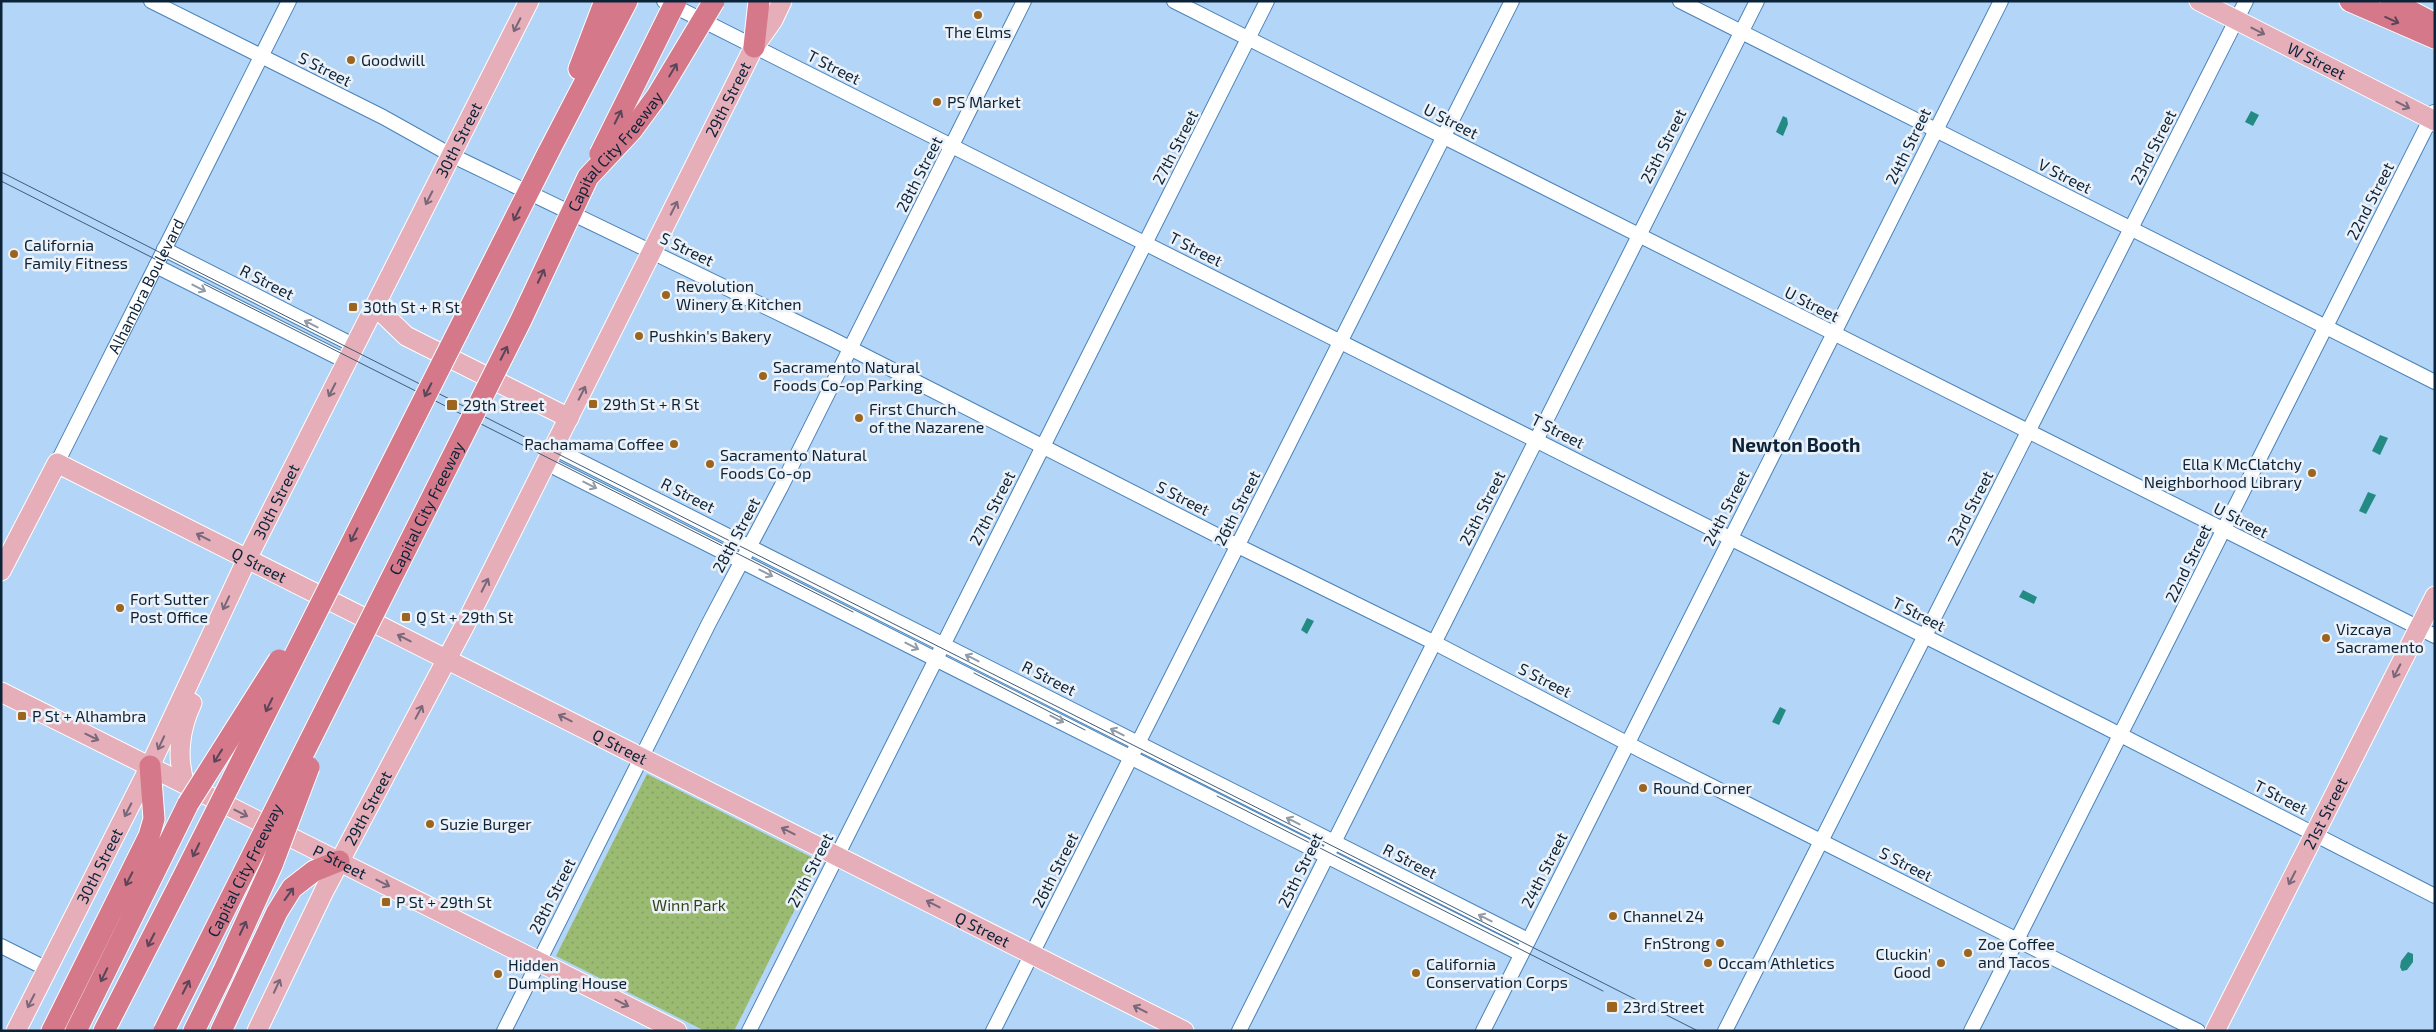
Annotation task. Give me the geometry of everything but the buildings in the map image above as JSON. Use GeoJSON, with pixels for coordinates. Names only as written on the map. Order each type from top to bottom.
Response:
{"type":"FeatureCollection","features":[{"type":"Feature","properties":{"kind":"highway"},"geometry":{"type":"LineString","coordinates":[[548,155],[604,1]]}},
{"type":"Feature","properties":{"kind":"highway"},"geometry":{"type":"LineString","coordinates":[[104,1031],[314,614],[628,1]]}},
{"type":"Feature","properties":{"kind":"highway"},"geometry":{"type":"LineString","coordinates":[[588,177],[676,1]]}},
{"type":"Feature","properties":{"kind":"highway","name":"Capital City Freeway"},"geometry":{"type":"LineString","coordinates":[[164,1031],[520,320],[588,177],[632,130],[657,96],[714,1]]}},
{"type":"Feature","properties":{"kind":"highway"},"geometry":{"type":"LineString","coordinates":[[754,47],[759,1]]}},
{"type":"Feature","properties":{"kind":"highway"},"geometry":{"type":"LineString","coordinates":[[2350,1],[2435,38]]}},
{"type":"Feature","properties":{"kind":"highway"},"geometry":{"type":"LineString","coordinates":[[2391,1],[2435,24]]}},
{"type":"Feature","properties":{"kind":"highway"},"geometry":{"type":"LineString","coordinates":[[76,1031],[186,794],[267,676],[314,614]]}},
{"type":"Feature","properties":{"kind":"highway"},"geometry":{"type":"LineString","coordinates":[[194,1031],[272,865],[340,678]]}},
{"type":"Feature","properties":{"kind":"highway"},"geometry":{"type":"LineString","coordinates":[[52,1031],[149,836],[154,818],[150,766]]}},
{"type":"Feature","properties":{"kind":"highway"},"geometry":{"type":"LineString","coordinates":[[220,1031],[277,912],[292,888],[314,871],[339,861]]}},
{"type":"Feature","properties":{"kind":"main road","name":"30th Street"},"geometry":{"type":"LineString","coordinates":[[16,1031],[150,766],[247,559],[529,1]]}},
{"type":"Feature","properties":{"kind":"main road","name":"29th Street"},"geometry":{"type":"LineString","coordinates":[[257,1031],[339,861],[447,660],[754,47],[782,1]]}},
{"type":"Feature","properties":{"kind":"main road","name":"W Street"},"geometry":{"type":"LineString","coordinates":[[2198,1],[2433,117]]}},
{"type":"Feature","properties":{"kind":"main road"},"geometry":{"type":"LineString","coordinates":[[375,306],[406,336],[569,418]]}},
{"type":"Feature","properties":{"kind":"main road","name":"Q Street"},"geometry":{"type":"LineString","coordinates":[[57,463],[1184,1031]]}},
{"type":"Feature","properties":{"kind":"main road","name":"Alhambra Boulevard"},"geometry":{"type":"LineString","coordinates":[[1,571],[57,463]]}},
{"type":"Feature","properties":{"kind":"main road","name":"21st Street"},"geometry":{"type":"LineString","coordinates":[[2215,1031],[2315,834],[2427,632],[2435,596]]}},
{"type":"Feature","properties":{"kind":"main road"},"geometry":{"type":"LineString","coordinates":[[186,794],[180,770],[180,741],[184,719],[208,670],[204,651]]}},
{"type":"Feature","properties":{"kind":"main road","name":"P Street"},"geometry":{"type":"LineString","coordinates":[[1,692],[150,766],[186,794],[339,861],[678,1031]]}},
{"type":"Feature","properties":{"kind":"street","name":"S Street"},"geometry":{"type":"LineString","coordinates":[[151,1],[451,155],[850,349],[1238,546],[1433,642],[1627,743],[2198,1031]]}},
{"type":"Feature","properties":{"kind":"street","name":"Alhambra Boulevard"},"geometry":{"type":"LineString","coordinates":[[57,463],[288,1]]}},
{"type":"Feature","properties":{"kind":"street","name":"T Street"},"geometry":{"type":"LineString","coordinates":[[664,1],[2120,735],[2435,896]]}},
{"type":"Feature","properties":{"kind":"street","name":"28th Street"},"geometry":{"type":"LineString","coordinates":[[504,1031],[850,349],[1024,1]]}},
{"type":"Feature","properties":{"kind":"street","name":"U Street"},"geometry":{"type":"LineString","coordinates":[[1174,1],[2028,433],[2427,632]]}},
{"type":"Feature","properties":{"kind":"street","name":"27th Street"},"geometry":{"type":"LineString","coordinates":[[749,1031],[1267,1]]}},
{"type":"Feature","properties":{"kind":"street","name":"26th Street"},"geometry":{"type":"LineString","coordinates":[[993,1031],[1512,1]]}},
{"type":"Feature","properties":{"kind":"street","name":"V Street"},"geometry":{"type":"LineString","coordinates":[[1680,1],[2435,382]]}},
{"type":"Feature","properties":{"kind":"street","name":"25th Street"},"geometry":{"type":"LineString","coordinates":[[1239,1031],[1757,1]]}},
{"type":"Feature","properties":{"kind":"street","name":"24th Street"},"geometry":{"type":"LineString","coordinates":[[1483,1031],[2001,1]]}},
{"type":"Feature","properties":{"kind":"street","name":"23rd Street"},"geometry":{"type":"LineString","coordinates":[[1725,1031],[1926,637],[2246,1]]}},
{"type":"Feature","properties":{"kind":"street","name":"22nd Street"},"geometry":{"type":"LineString","coordinates":[[1971,1031],[2433,117]]}},
{"type":"Feature","properties":{"kind":"street","name":"R Street"},"geometry":{"type":"LineString","coordinates":[[164,249],[351,354]]}},
{"type":"Feature","properties":{"kind":"street"},"geometry":{"type":"LineString","coordinates":[[156,266],[351,354]]}},
{"type":"Feature","properties":{"kind":"street","name":"R Street"},"geometry":{"type":"LineString","coordinates":[[550,455],[750,546],[1528,940]]}},
{"type":"Feature","properties":{"kind":"street","name":"R Street"},"geometry":{"type":"LineString","coordinates":[[550,455],[742,561],[1521,954]]}},
{"type":"Feature","properties":{"kind":"street"},"geometry":{"type":"LineString","coordinates":[[1,946],[48,969]]}},
{"type":"Feature","properties":{"kind":"green space","name":"Winn Park"},"geometry":{"type":"Polygon","coordinates":[[[647,774],[819,861],[734,1031],[705,1031],[556,956],[647,774]]]}},
{"type":"Feature","properties":{"kind":"shaded area"},"geometry":{"type":"Polygon","coordinates":[[[2251,111],[2259,115],[2253,126],[2245,122],[2251,111]]]}},
{"type":"Feature","properties":{"kind":"shaded area"},"geometry":{"type":"Polygon","coordinates":[[[1783,116],[1787,118],[1788,124],[1783,136],[1776,132],[1783,116]]]}},
{"type":"Feature","properties":{"kind":"shaded area"},"geometry":{"type":"Polygon","coordinates":[[[2380,435],[2388,438],[2380,455],[2372,451],[2380,435]]]}},
{"type":"Feature","properties":{"kind":"shaded area"},"geometry":{"type":"Polygon","coordinates":[[[2368,492],[2376,495],[2366,514],[2359,511],[2368,492]]]}},
{"type":"Feature","properties":{"kind":"shaded area"},"geometry":{"type":"Polygon","coordinates":[[[2023,590],[2037,597],[2034,604],[2019,597],[2023,590]]]}},
{"type":"Feature","properties":{"kind":"shaded area"},"geometry":{"type":"Polygon","coordinates":[[[1307,618],[1314,621],[1307,634],[1301,630],[1307,618]]]}},
{"type":"Feature","properties":{"kind":"shaded area"},"geometry":{"type":"Polygon","coordinates":[[[1780,707],[1786,710],[1779,725],[1772,722],[1780,707]]]}},
{"type":"Feature","properties":{"kind":"shaded area"},"geometry":{"type":"Polygon","coordinates":[[[2408,952],[2413,954],[2413,962],[2407,970],[2402,971],[2400,967],[2401,961],[2408,952]]]}},
{"type":"Feature","properties":{"kind":"tram line"},"geometry":{"type":"LineString","coordinates":[[1,172],[1698,1031]]}},
{"type":"Feature","properties":{"kind":"tram line"},"geometry":{"type":"LineString","coordinates":[[1,181],[155,259]]}},
{"type":"Feature","properties":{"kind":"tram line"},"geometry":{"type":"LineString","coordinates":[[204,284],[853,612]]}},
{"type":"Feature","properties":{"kind":"tram line"},"geometry":{"type":"LineString","coordinates":[[974,673],[1085,730]]}},
{"type":"Feature","properties":{"kind":"tram line"},"geometry":{"type":"LineString","coordinates":[[1217,796],[1603,991]]}},
{"type":"Feature","properties":{"kind":"place","name":"The Elms"},"geometry":{"type":"Point","coordinates":[978,15]}},
{"type":"Feature","properties":{"kind":"place","name":"Goodwill"},"geometry":{"type":"Point","coordinates":[351,60]}},
{"type":"Feature","properties":{"kind":"place","name":"PS Market"},"geometry":{"type":"Point","coordinates":[937,102]}},
{"type":"Feature","properties":{"kind":"place","name":"California Family Fitness"},"geometry":{"type":"Point","coordinates":[14,254]}},
{"type":"Feature","properties":{"kind":"place","name":"Revolution Winery & Kitchen"},"geometry":{"type":"Point","coordinates":[666,295]}},
{"type":"Feature","properties":{"kind":"place","name":"30th St + R St"},"geometry":{"type":"Point","coordinates":[353,307]}},
{"type":"Feature","properties":{"kind":"place","name":"Pushkin's Bakery"},"geometry":{"type":"Point","coordinates":[639,336]}},
{"type":"Feature","properties":{"kind":"place","name":"Sacramento Natural Foods Co-op Parking"},"geometry":{"type":"Point","coordinates":[763,376]}},
{"type":"Feature","properties":{"kind":"place","name":"29th St + R St"},"geometry":{"type":"Point","coordinates":[593,404]}},
{"type":"Feature","properties":{"kind":"place","name":"29th Street"},"geometry":{"type":"Point","coordinates":[452,405]}},
{"type":"Feature","properties":{"kind":"place","name":"First Church of the Nazarene"},"geometry":{"type":"Point","coordinates":[859,418]}},
{"type":"Feature","properties":{"kind":"place","name":"Pachamama Coffee"},"geometry":{"type":"Point","coordinates":[674,444]}},
{"type":"Feature","properties":{"kind":"place","name":"Sacramento Natural Foods Co-op"},"geometry":{"type":"Point","coordinates":[710,464]}},
{"type":"Feature","properties":{"kind":"place","name":"Ella K McClatchy Neighborhood Library"},"geometry":{"type":"Point","coordinates":[2312,473]}},
{"type":"Feature","properties":{"kind":"place","name":"Fort Sutter Post Office"},"geometry":{"type":"Point","coordinates":[120,608]}},
{"type":"Feature","properties":{"kind":"place","name":"Q St + 29th St"},"geometry":{"type":"Point","coordinates":[406,617]}},
{"type":"Feature","properties":{"kind":"place","name":"Vizcaya Sacramento"},"geometry":{"type":"Point","coordinates":[2326,638]}},
{"type":"Feature","properties":{"kind":"place","name":"P St + Alhambra"},"geometry":{"type":"Point","coordinates":[22,716]}},
{"type":"Feature","properties":{"kind":"place","name":"Round Corner"},"geometry":{"type":"Point","coordinates":[1643,788]}},
{"type":"Feature","properties":{"kind":"place","name":"Suzie Burger"},"geometry":{"type":"Point","coordinates":[430,824]}},
{"type":"Feature","properties":{"kind":"place","name":"P St + 29th St"},"geometry":{"type":"Point","coordinates":[386,902]}},
{"type":"Feature","properties":{"kind":"place","name":"Channel 24"},"geometry":{"type":"Point","coordinates":[1613,916]}},
{"type":"Feature","properties":{"kind":"place","name":"FnStrong"},"geometry":{"type":"Point","coordinates":[1720,943]}},
{"type":"Feature","properties":{"kind":"place","name":"Zoe Coffee and Tacos"},"geometry":{"type":"Point","coordinates":[1968,953]}},
{"type":"Feature","properties":{"kind":"place","name":"Occam Athletics"},"geometry":{"type":"Point","coordinates":[1708,963]}},
{"type":"Feature","properties":{"kind":"place","name":"Cluckin' Good"},"geometry":{"type":"Point","coordinates":[1941,963]}},
{"type":"Feature","properties":{"kind":"place","name":"California Conservation Corps"},"geometry":{"type":"Point","coordinates":[1416,973]}},
{"type":"Feature","properties":{"kind":"place","name":"Hidden Dumpling House"},"geometry":{"type":"Point","coordinates":[498,974]}},
{"type":"Feature","properties":{"kind":"place","name":"23rd Street"},"geometry":{"type":"Point","coordinates":[1612,1007]}},
{"type":"Feature","properties":{"kind":"district","name":"Newton Booth"},"geometry":{"type":"Point","coordinates":[1796,445]}}]}
